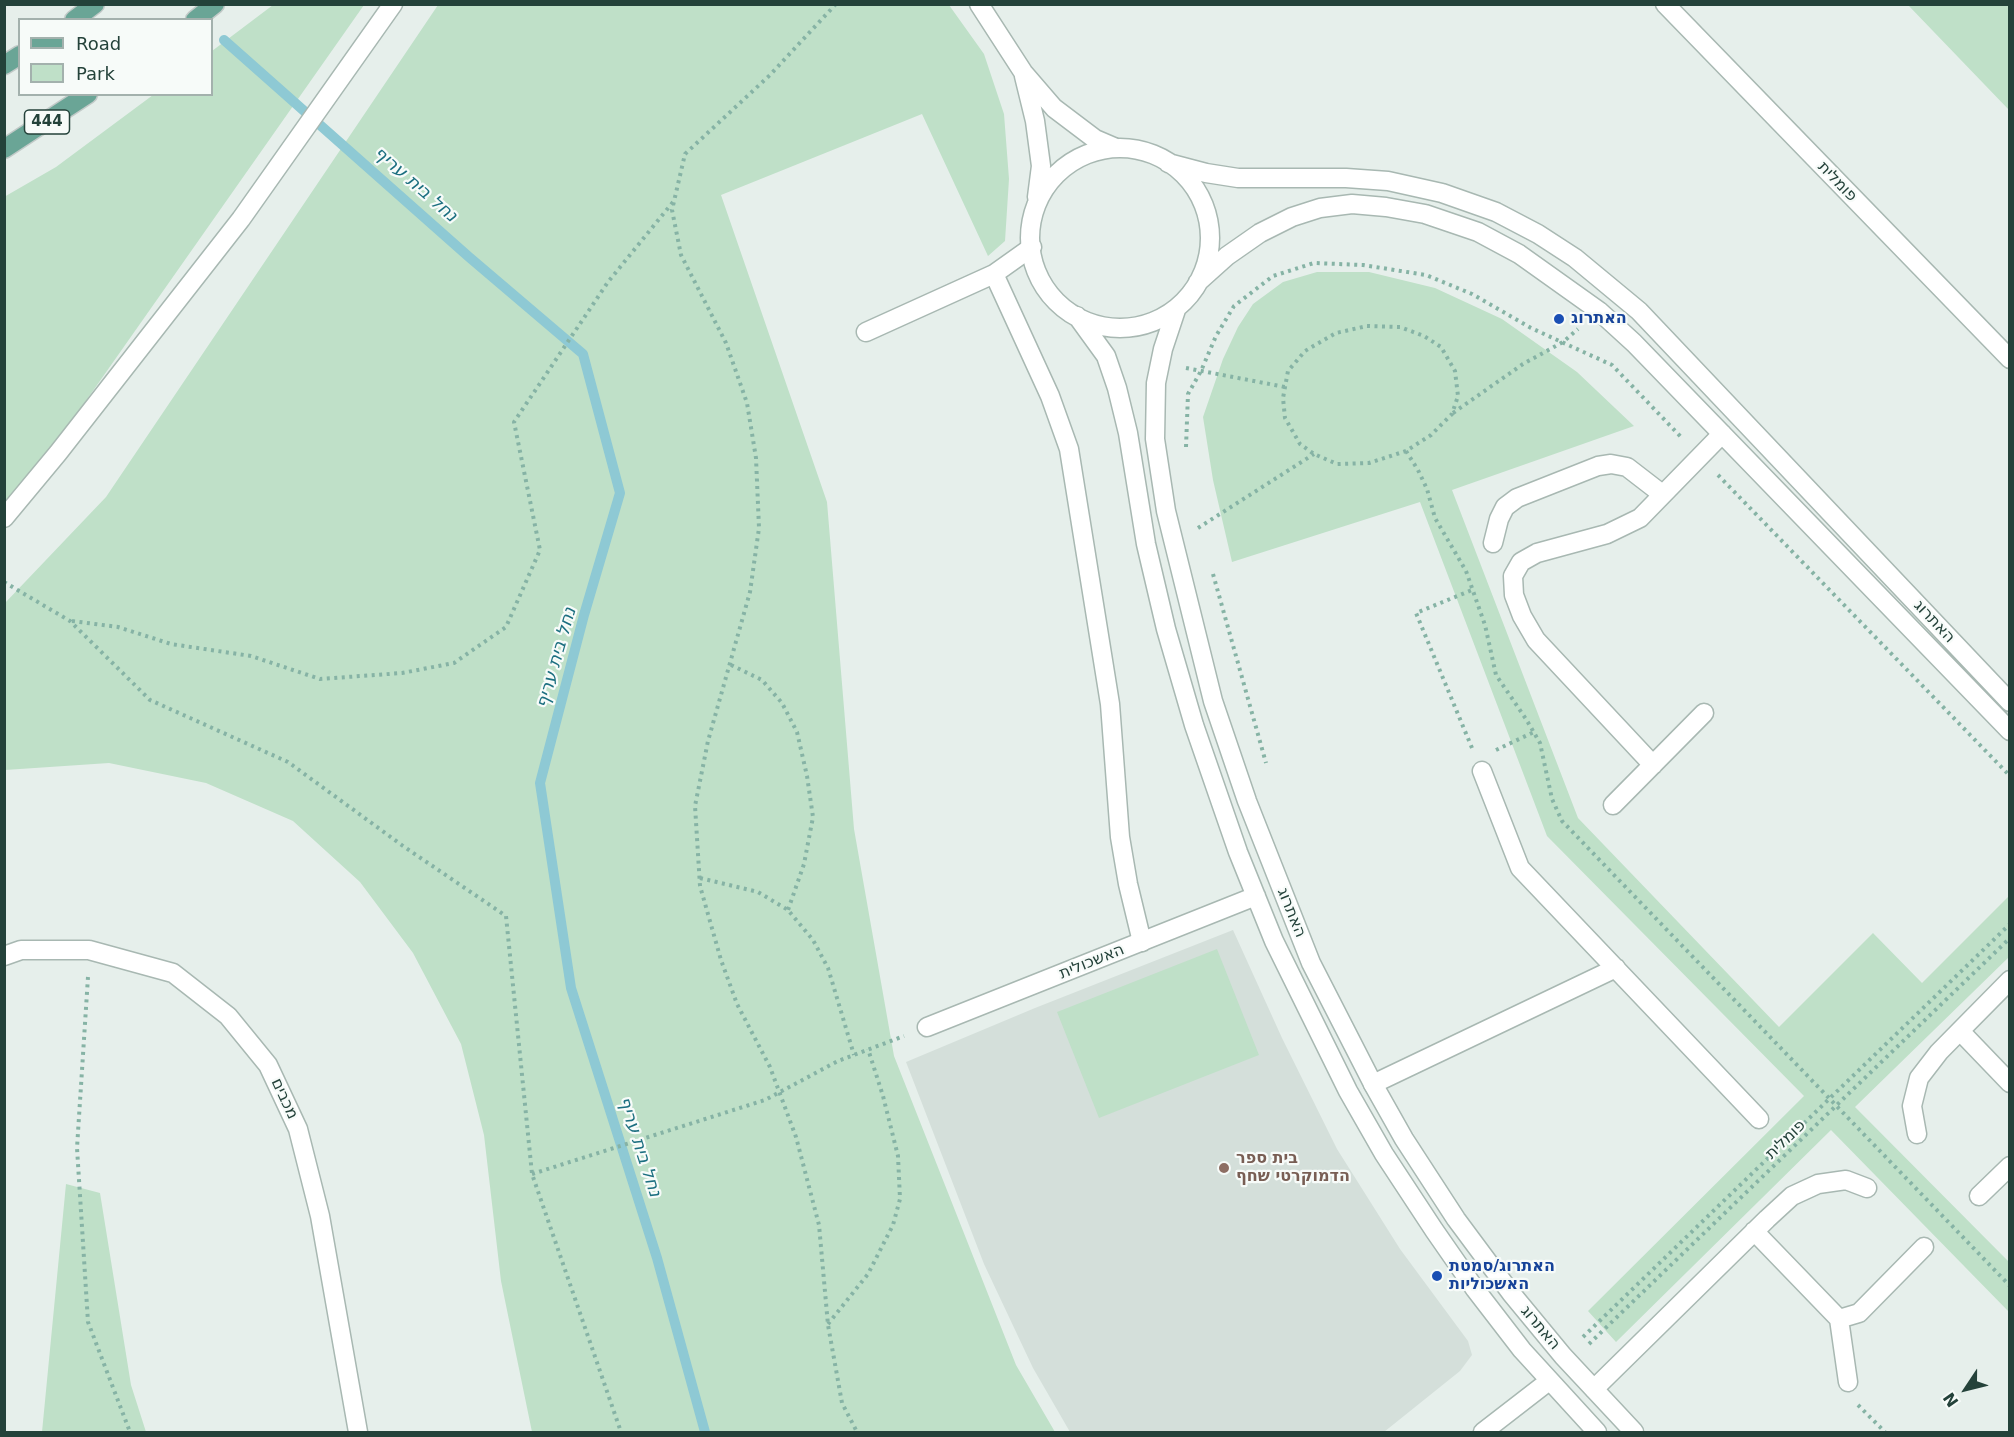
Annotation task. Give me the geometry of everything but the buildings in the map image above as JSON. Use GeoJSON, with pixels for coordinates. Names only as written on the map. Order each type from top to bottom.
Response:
{"type":"FeatureCollection","features":[{"type":"Feature","properties":{"kind":"main road"},"geometry":{"type":"LineString","coordinates":[[78,18],[95,4]]}},
{"type":"Feature","properties":{"kind":"main road"},"geometry":{"type":"LineString","coordinates":[[198,18],[215,4]]}},
{"type":"Feature","properties":{"kind":"main road"},"geometry":{"type":"LineString","coordinates":[[4,65],[18,56]]}},
{"type":"Feature","properties":{"kind":"main road","name":"444"},"geometry":{"type":"LineString","coordinates":[[4,149],[85,96]]}},
{"type":"Feature","properties":{"kind":"street"},"geometry":{"type":"LineString","coordinates":[[4,518],[58,453],[241,219],[393,4]]}},
{"type":"Feature","properties":{"kind":"street"},"geometry":{"type":"LineString","coordinates":[[979,4],[1023,72],[1054,108],[1095,139],[1116,148]]}},
{"type":"Feature","properties":{"kind":"street","name":"פומלית"},"geometry":{"type":"LineString","coordinates":[[1665,4],[2010,359]]}},
{"type":"Feature","properties":{"kind":"street"},"geometry":{"type":"LineString","coordinates":[[1023,72],[1035,121],[1041,166],[1030,232],[1033,260],[1044,286],[1062,308],[1086,322],[1130,328],[1162,319],[1176,310],[1192,293],[1204,273],[1210,249],[1210,226],[1200,195],[1185,175],[1168,163],[1141,150],[1116,148],[1076,159],[1059,171],[1046,186],[1036,204]]}},
{"type":"Feature","properties":{"kind":"street","name":"האתרוג"},"geometry":{"type":"LineString","coordinates":[[1168,163],[1206,173],[1238,178],[1346,178],[1388,181],[1442,193],[1496,212],[1538,234],[1575,258],[1639,311],[2010,702]]}},
{"type":"Feature","properties":{"kind":"street","name":"האתרוג"},"geometry":{"type":"LineString","coordinates":[[1198,282],[1227,256],[1260,233],[1292,217],[1320,208],[1352,204],[1425,213],[1478,232],[1519,254],[1599,310],[1634,343],[2010,731]]}},
{"type":"Feature","properties":{"kind":"street"},"geometry":{"type":"LineString","coordinates":[[866,332],[994,274],[1032,247]]}},
{"type":"Feature","properties":{"kind":"street"},"geometry":{"type":"LineString","coordinates":[[994,274],[1050,396],[1069,449],[1110,704],[1120,837],[1128,884],[1142,942]]}},
{"type":"Feature","properties":{"kind":"street","name":"האתרוג"},"geometry":{"type":"LineString","coordinates":[[1176,310],[1156,382],[1155,439],[1166,511],[1213,700],[1247,801],[1311,963],[1404,1139],[1456,1219],[1511,1293],[1566,1359],[1634,1432]]}},
{"type":"Feature","properties":{"kind":"street","name":"האתרוג"},"geometry":{"type":"LineString","coordinates":[[1077,316],[1106,356],[1117,388],[1128,433],[1146,544],[1166,629],[1194,725],[1274,941],[1348,1091],[1384,1154],[1475,1289],[1522,1350],[1597,1432]]}},
{"type":"Feature","properties":{"kind":"street"},"geometry":{"type":"LineString","coordinates":[[1653,765],[1536,640],[1521,616],[1514,595],[1514,576],[1521,562],[1538,553],[1607,534],[1640,518],[1722,435]]}},
{"type":"Feature","properties":{"kind":"street"},"geometry":{"type":"LineString","coordinates":[[1493,543],[1499,519],[1505,507],[1516,498],[1598,466],[1611,464],[1627,467],[1662,494]]}},
{"type":"Feature","properties":{"kind":"street"},"geometry":{"type":"LineString","coordinates":[[1612,805],[1704,713]]}},
{"type":"Feature","properties":{"kind":"street"},"geometry":{"type":"LineString","coordinates":[[1479,765],[1520,868],[1759,1119]]}},
{"type":"Feature","properties":{"kind":"street","name":"האשכולית"},"geometry":{"type":"LineString","coordinates":[[927,1027],[1256,896]]}},
{"type":"Feature","properties":{"kind":"street","name":"מכבים"},"geometry":{"type":"LineString","coordinates":[[4,956],[21,950],[89,950],[172,973],[228,1016],[268,1065],[298,1129],[320,1215],[358,1432]]}},
{"type":"Feature","properties":{"kind":"street"},"geometry":{"type":"LineString","coordinates":[[1373,1084],[1616,968]]}},
{"type":"Feature","properties":{"kind":"street"},"geometry":{"type":"LineString","coordinates":[[1917,1134],[1912,1106],[1918,1078],[1939,1052],[2010,980]]}},
{"type":"Feature","properties":{"kind":"street"},"geometry":{"type":"LineString","coordinates":[[1960,1030],[2010,1083]]}},
{"type":"Feature","properties":{"kind":"street"},"geometry":{"type":"LineString","coordinates":[[1979,1196],[2010,1167]]}},
{"type":"Feature","properties":{"kind":"street"},"geometry":{"type":"LineString","coordinates":[[1594,1389],[1792,1196],[1818,1184],[1846,1179],[1867,1188]]}},
{"type":"Feature","properties":{"kind":"street"},"geometry":{"type":"LineString","coordinates":[[1754,1231],[1839,1319],[1848,1382]]}},
{"type":"Feature","properties":{"kind":"street"},"geometry":{"type":"LineString","coordinates":[[1839,1319],[1859,1313],[1924,1246]]}},
{"type":"Feature","properties":{"kind":"street"},"geometry":{"type":"LineString","coordinates":[[1483,1432],[1549,1381]]}},
{"type":"Feature","properties":{"kind":"path"},"geometry":{"type":"LineString","coordinates":[[836,4],[770,75],[685,154],[672,210],[681,255],[726,343],[747,403],[756,458],[759,528],[750,592],[708,741],[695,806],[700,886],[721,960],[737,1004],[770,1067],[796,1137],[819,1225],[828,1324],[842,1403],[857,1432]]}},
{"type":"Feature","properties":{"kind":"path"},"geometry":{"type":"LineString","coordinates":[[70,621],[118,627],[171,644],[251,656],[320,679],[402,673],[454,663],[506,627],[540,550],[514,422],[608,282],[674,202]]}},
{"type":"Feature","properties":{"kind":"path"},"geometry":{"type":"LineString","coordinates":[[1186,455],[1188,394],[1216,336],[1234,306],[1273,276],[1314,263],[1363,265],[1426,275],[1472,294],[1531,328],[1612,365],[2010,776]]}},
{"type":"Feature","properties":{"kind":"path"},"geometry":{"type":"LineString","coordinates":[[1452,414],[1458,396],[1455,370],[1441,347],[1424,336],[1400,327],[1367,326],[1336,333],[1305,351],[1288,371],[1283,398],[1285,418],[1300,444],[1314,454],[1337,464],[1369,463],[1406,451],[1431,435],[1452,414],[1522,364],[1563,342],[1599,310]]}},
{"type":"Feature","properties":{"kind":"path"},"geometry":{"type":"LineString","coordinates":[[1160,363],[1285,387]]}},
{"type":"Feature","properties":{"kind":"path"},"geometry":{"type":"LineString","coordinates":[[1406,451],[1427,489],[1435,518],[1466,571],[1485,625],[1496,675],[1540,743],[1552,799],[1562,821],[2010,1287]]}},
{"type":"Feature","properties":{"kind":"path"},"geometry":{"type":"LineString","coordinates":[[1175,549],[1200,527],[1314,454]]}},
{"type":"Feature","properties":{"kind":"path"},"geometry":{"type":"LineString","coordinates":[[1198,517],[1203,538]]}},
{"type":"Feature","properties":{"kind":"path"},"geometry":{"type":"LineString","coordinates":[[1212,570],[1266,764]]}},
{"type":"Feature","properties":{"kind":"path"},"geometry":{"type":"LineString","coordinates":[[4,582],[70,621],[150,700],[288,762],[403,846],[506,916],[532,1174],[621,1432]]}},
{"type":"Feature","properties":{"kind":"path"},"geometry":{"type":"LineString","coordinates":[[1472,590],[1416,613],[1479,765],[1534,732]]}},
{"type":"Feature","properties":{"kind":"path"},"geometry":{"type":"LineString","coordinates":[[731,665],[762,680],[782,703],[797,732],[813,817],[804,864],[788,910]]}},
{"type":"Feature","properties":{"kind":"path"},"geometry":{"type":"LineString","coordinates":[[700,878],[758,892],[788,910],[813,940],[828,968],[854,1055]]}},
{"type":"Feature","properties":{"kind":"path","name":"פומלית"},"geometry":{"type":"LineString","coordinates":[[1566,1359],[2010,924]]}},
{"type":"Feature","properties":{"kind":"path"},"geometry":{"type":"LineString","coordinates":[[1566,1359],[1836,1106],[2010,938]]}},
{"type":"Feature","properties":{"kind":"path"},"geometry":{"type":"LineString","coordinates":[[89,950],[77,1148],[88,1322],[130,1432]]}},
{"type":"Feature","properties":{"kind":"path"},"geometry":{"type":"LineString","coordinates":[[532,1174],[765,1100],[838,1061],[927,1027]]}},
{"type":"Feature","properties":{"kind":"path"},"geometry":{"type":"LineString","coordinates":[[828,1324],[868,1274],[893,1226],[900,1199],[898,1156],[868,1049]]}},
{"type":"Feature","properties":{"kind":"path"},"geometry":{"type":"LineString","coordinates":[[1848,1382],[1860,1408],[1885,1432]]}},
{"type":"Feature","properties":{"kind":"shaded area","name":"בית ספר הדמוקרטי שחף"},"geometry":{"type":"Polygon","coordinates":[[[1233,930],[1282,1038],[1337,1149],[1400,1249],[1468,1341],[1472,1355],[1460,1371],[1384,1432],[1070,1432],[1033,1368],[984,1264],[906,1062],[1233,930]]]}},
{"type":"Feature","properties":{"kind":"green space"},"geometry":{"type":"Polygon","coordinates":[[[273,5],[364,5],[5,516],[4,197],[56,167],[152,96],[213,96],[213,50],[273,5]]]}},
{"type":"Feature","properties":{"kind":"green space"},"geometry":{"type":"Polygon","coordinates":[[[438,5],[949,5],[984,54],[1004,114],[1009,179],[1005,241],[988,256],[922,114],[721,195],[827,502],[854,829],[894,1056],[1016,1365],[1055,1432],[532,1432],[501,1281],[484,1135],[461,1044],[413,953],[360,882],[293,821],[206,783],[109,763],[5,770],[5,603],[106,497],[438,5]]]}},
{"type":"Feature","properties":{"kind":"green space"},"geometry":{"type":"Polygon","coordinates":[[[1908,5],[2009,5],[2009,110],[1908,5]]]}},
{"type":"Feature","properties":{"kind":"green space"},"geometry":{"type":"Polygon","coordinates":[[[1317,272],[1369,272],[1435,288],[1502,319],[1577,372],[1634,426],[1452,490],[1578,818],[1779,1027],[1873,933],[1922,983],[2009,896],[2009,957],[1855,1107],[2009,1262],[2009,1312],[1831,1130],[1616,1342],[1588,1311],[1804,1096],[1547,836],[1420,502],[1232,562],[1213,480],[1203,417],[1223,359],[1238,327],[1253,304],[1283,282],[1317,272]]]}},
{"type":"Feature","properties":{"kind":"green space"},"geometry":{"type":"Polygon","coordinates":[[[1217,949],[1259,1055],[1099,1118],[1057,1012],[1217,949]]]}},
{"type":"Feature","properties":{"kind":"green space"},"geometry":{"type":"Polygon","coordinates":[[[66,1184],[100,1193],[131,1385],[146,1432],[42,1432],[66,1184]]]}},
{"type":"Feature","properties":{"kind":"waterway","name":"נחל בית עריף"},"geometry":{"type":"LineString","coordinates":[[224,40],[469,257],[583,354],[620,493],[584,615],[540,783],[571,988],[657,1258],[705,1432]]}},
{"type":"Feature","properties":{"kind":"place","name":"האתרוג"},"geometry":{"type":"Point","coordinates":[1559,319]}},
{"type":"Feature","properties":{"kind":"place","name":"בית ספר הדמוקרטי שחף"},"geometry":{"type":"Point","coordinates":[1224,1168]}},
{"type":"Feature","properties":{"kind":"place","name":"האתרוג/סמטת האשכוליות"},"geometry":{"type":"Point","coordinates":[1437,1276]}}]}
